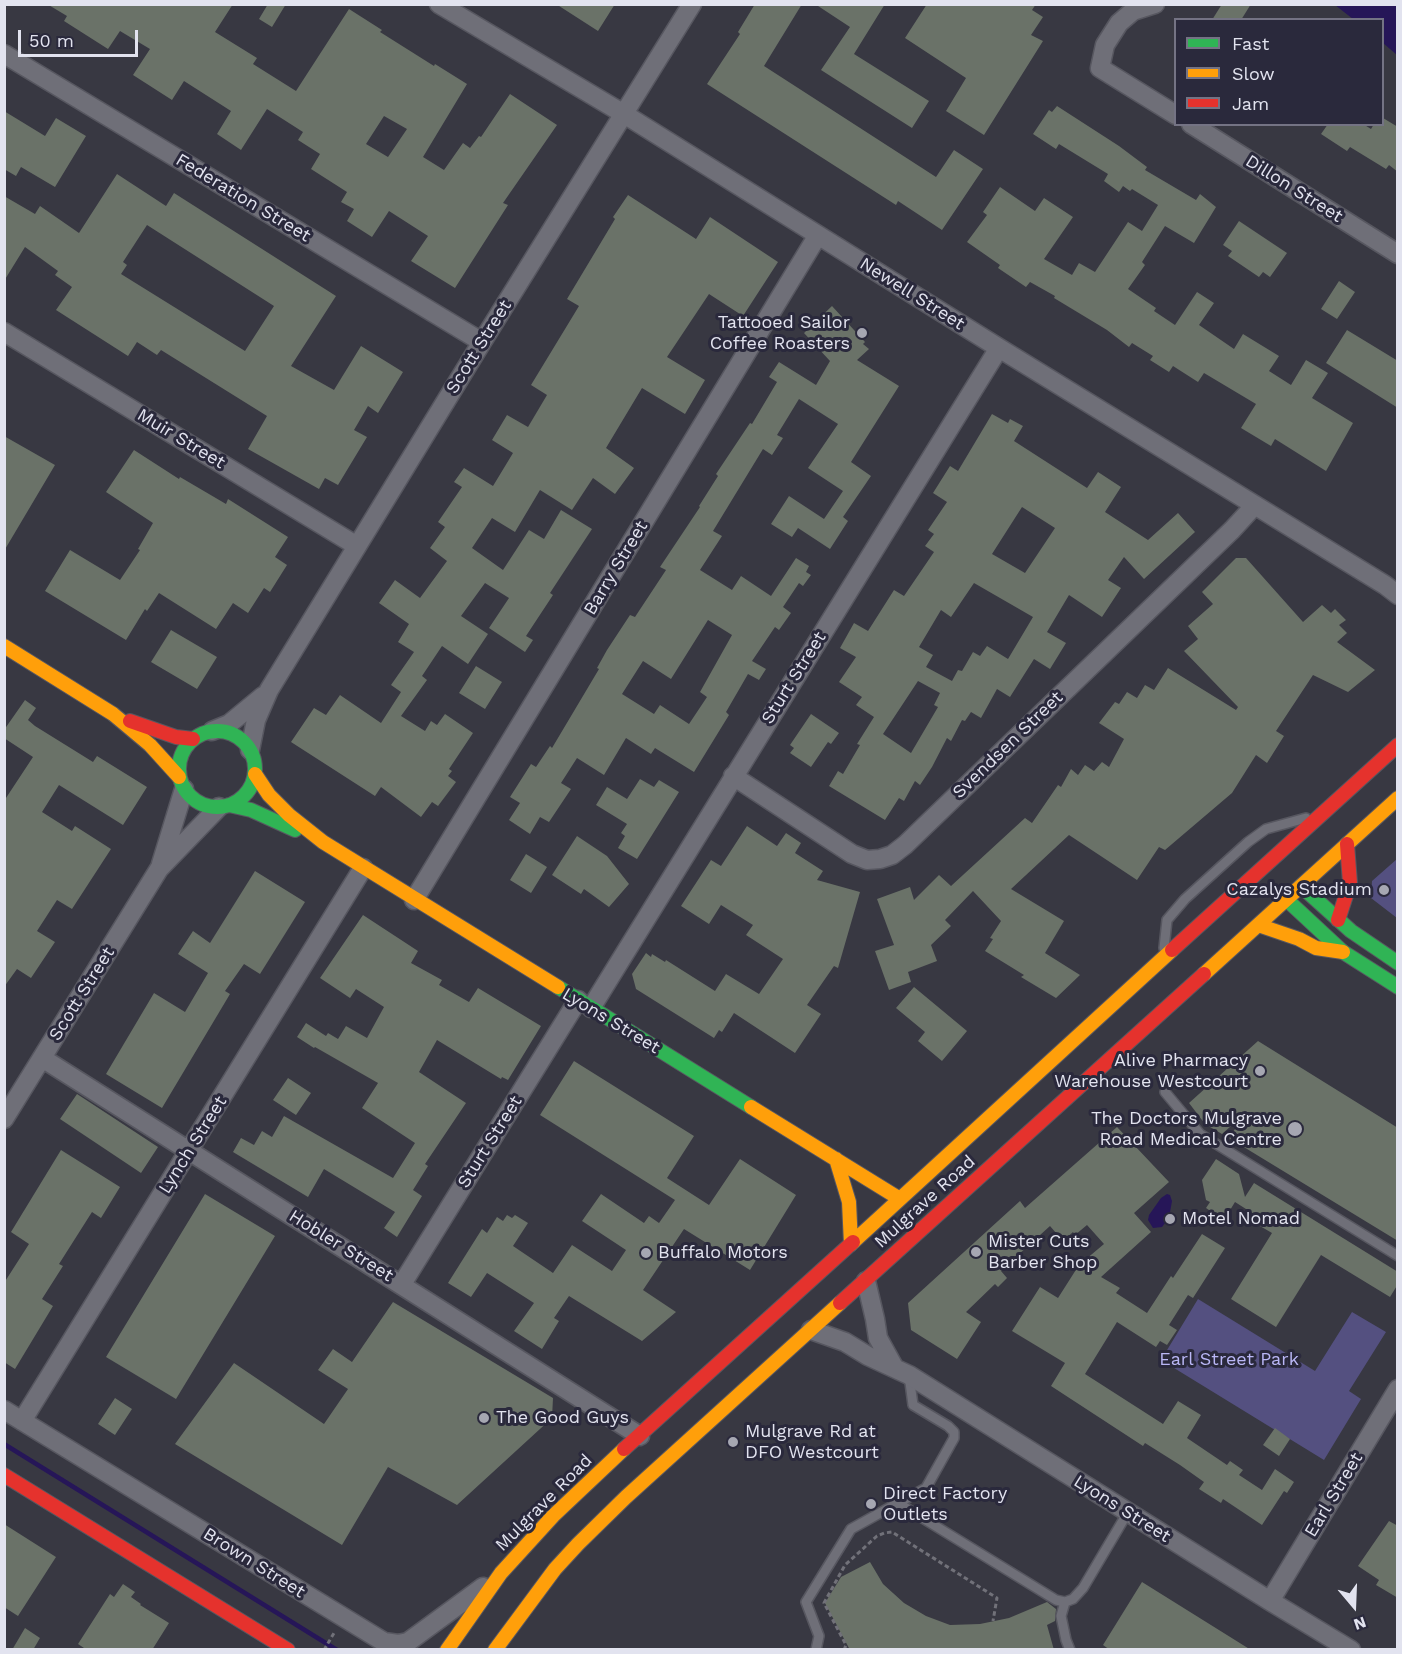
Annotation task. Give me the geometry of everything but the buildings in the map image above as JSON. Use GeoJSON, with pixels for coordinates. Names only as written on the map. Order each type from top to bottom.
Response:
{"type":"FeatureCollection","features":[{"type":"Feature","properties":{"kind":"main road"},"geometry":{"type":"LineString","coordinates":[[6,652],[113,714],[159,732],[193,739]]}},
{"type":"Feature","properties":{"kind":"main road"},"geometry":{"type":"LineString","coordinates":[[113,714],[150,745],[182,783],[199,803],[224,806],[246,794],[255,774],[255,762],[243,741],[223,731],[212,731],[193,739],[180,756],[178,766],[182,783]]}},
{"type":"Feature","properties":{"kind":"main road","name":"Mulgrave Road"},"geometry":{"type":"LineString","coordinates":[[447,1650],[501,1573],[553,1516],[851,1244],[907,1205],[1163,960],[1278,862],[1325,814],[1398,746]]}},
{"type":"Feature","properties":{"kind":"main road","name":"Lyons Street"},"geometry":{"type":"LineString","coordinates":[[255,774],[269,795],[289,815],[323,842],[836,1159],[907,1205],[930,1223]]}},
{"type":"Feature","properties":{"kind":"main road","name":"Mulgrave Road"},"geometry":{"type":"LineString","coordinates":[[495,1650],[535,1593],[578,1544],[1258,925],[1298,882],[1347,844],[1398,798]]}},
{"type":"Feature","properties":{"kind":"main road","name":"Lyons Street"},"geometry":{"type":"LineString","coordinates":[[224,806],[251,810],[323,842]]}},
{"type":"Feature","properties":{"kind":"main road"},"geometry":{"type":"LineString","coordinates":[[1338,920],[1350,883],[1347,844]]}},
{"type":"Feature","properties":{"kind":"main road"},"geometry":{"type":"LineString","coordinates":[[1298,882],[1338,920],[1364,941],[1398,963]]}},
{"type":"Feature","properties":{"kind":"main road"},"geometry":{"type":"LineString","coordinates":[[1283,896],[1344,952],[1398,987]]}},
{"type":"Feature","properties":{"kind":"main road"},"geometry":{"type":"LineString","coordinates":[[1258,925],[1299,939],[1316,948],[1344,952]]}},
{"type":"Feature","properties":{"kind":"main road"},"geometry":{"type":"LineString","coordinates":[[836,1159],[849,1202],[851,1244]]}},
{"type":"Feature","properties":{"kind":"main road"},"geometry":{"type":"LineString","coordinates":[[4,1475],[288,1650]]}},
{"type":"Feature","properties":{"kind":"main road"},"geometry":{"type":"LineString","coordinates":[[512,1650],[535,1593]]}},
{"type":"Feature","properties":{"kind":"street","name":"Newell Street"},"geometry":{"type":"LineString","coordinates":[[439,4],[624,114],[1393,590]]}},
{"type":"Feature","properties":{"kind":"street","name":"Scott Street"},"geometry":{"type":"LineString","coordinates":[[250,750],[256,720],[269,690],[692,4]]}},
{"type":"Feature","properties":{"kind":"street"},"geometry":{"type":"LineString","coordinates":[[1155,4],[1133,11],[1115,28],[1105,45],[1100,68],[1174,114]]}},
{"type":"Feature","properties":{"kind":"street","name":"Federation Street"},"geometry":{"type":"LineString","coordinates":[[4,54],[482,342]]}},
{"type":"Feature","properties":{"kind":"street","name":"Dillon Street"},"geometry":{"type":"LineString","coordinates":[[1194,126],[1398,254]]}},
{"type":"Feature","properties":{"kind":"street","name":"Barry Street"},"geometry":{"type":"LineString","coordinates":[[414,900],[818,235]]}},
{"type":"Feature","properties":{"kind":"street","name":"Muir Street"},"geometry":{"type":"LineString","coordinates":[[4,332],[357,546]]}},
{"type":"Feature","properties":{"kind":"street","name":"Sturt Street"},"geometry":{"type":"LineString","coordinates":[[402,1284],[734,776],[999,348]]}},
{"type":"Feature","properties":{"kind":"street","name":"Svendsen Street"},"geometry":{"type":"LineString","coordinates":[[734,776],[852,854],[867,860],[892,855],[914,837],[1181,580],[1255,505]]}},
{"type":"Feature","properties":{"kind":"street","name":"Scott Street"},"geometry":{"type":"LineString","coordinates":[[212,731],[229,724],[269,690]]}},
{"type":"Feature","properties":{"kind":"street","name":"Scott Street"},"geometry":{"type":"LineString","coordinates":[[159,869],[182,783]]}},
{"type":"Feature","properties":{"kind":"street","name":"Scott Street"},"geometry":{"type":"LineString","coordinates":[[4,1119],[159,869],[224,806]]}},
{"type":"Feature","properties":{"kind":"street","name":"Lynch Street"},"geometry":{"type":"LineString","coordinates":[[22,1421],[190,1152],[363,868]]}},
{"type":"Feature","properties":{"kind":"street","name":"Hobler Street"},"geometry":{"type":"LineString","coordinates":[[42,1058],[640,1436]]}},
{"type":"Feature","properties":{"kind":"street","name":"Lyons Street"},"geometry":{"type":"LineString","coordinates":[[866,1281],[878,1338],[901,1371]]}},
{"type":"Feature","properties":{"kind":"street","name":"Lyons Street"},"geometry":{"type":"LineString","coordinates":[[811,1330],[845,1342],[868,1356],[901,1371],[1351,1650]]}},
{"type":"Feature","properties":{"kind":"street","name":"Earl Street"},"geometry":{"type":"LineString","coordinates":[[1270,1601],[1398,1389]]}},
{"type":"Feature","properties":{"kind":"street","name":"Brown Street"},"geometry":{"type":"LineString","coordinates":[[4,1410],[327,1609],[391,1644],[411,1640],[501,1573]]}},
{"type":"Feature","properties":{"kind":"lane"},"geometry":{"type":"LineString","coordinates":[[1163,960],[1167,920],[1185,899],[1240,849],[1257,834],[1274,825],[1325,814]]}},
{"type":"Feature","properties":{"kind":"lane"},"geometry":{"type":"LineString","coordinates":[[1165,1092],[1200,1134],[1398,1256]]}},
{"type":"Feature","properties":{"kind":"lane"},"geometry":{"type":"LineString","coordinates":[[816,1650],[819,1636],[806,1602],[831,1559],[851,1529],[926,1488],[954,1438],[954,1432],[948,1426],[913,1404],[901,1371]]}},
{"type":"Feature","properties":{"kind":"lane"},"geometry":{"type":"LineString","coordinates":[[898,1503],[1056,1600],[1065,1602],[1073,1599],[1083,1588],[1128,1512]]}},
{"type":"Feature","properties":{"kind":"lane"},"geometry":{"type":"LineString","coordinates":[[1065,1602],[1061,1616],[1070,1650]]}},
{"type":"Feature","properties":{"kind":"path"},"geometry":{"type":"LineString","coordinates":[[844,1650],[846,1646],[824,1603],[845,1565],[877,1536],[884,1533],[892,1532],[997,1598],[993,1621]]}},
{"type":"Feature","properties":{"kind":"path"},"geometry":{"type":"LineString","coordinates":[[324,1650],[333,1636]]}},
{"type":"Feature","properties":{"kind":"green space","name":"Cazalys Stadium"},"geometry":{"type":"Polygon","coordinates":[[[1397,859],[1397,918],[1371,898],[1372,881],[1397,859]]]}},
{"type":"Feature","properties":{"kind":"green space","name":"Earl Street Park"},"geometry":{"type":"Polygon","coordinates":[[[1198,1299],[1315,1371],[1352,1312],[1386,1332],[1349,1391],[1361,1399],[1324,1460],[1161,1360],[1198,1299]]]}},
{"type":"Feature","properties":{"kind":"shaded area"},"geometry":{"type":"Polygon","coordinates":[[[1335,5],[1397,5],[1397,55],[1384,44],[1384,18],[1352,18],[1335,5]]]}},
{"type":"Feature","properties":{"kind":"shaded area"},"geometry":{"type":"Polygon","coordinates":[[[1167,1194],[1170,1195],[1172,1201],[1169,1218],[1162,1227],[1153,1228],[1148,1220],[1149,1215],[1161,1198],[1167,1194]]]}},
{"type":"Feature","properties":{"kind":"waterway"},"geometry":{"type":"LineString","coordinates":[[4,1444],[337,1650]]}},
{"type":"Feature","properties":{"kind":"traffic: fast"},"geometry":{"type":"LineString","coordinates":[[217,731],[232,734],[244,742],[252,754],[255,769],[252,784],[244,796],[232,804],[217,807],[202,804],[190,796],[182,784],[179,769],[182,754],[190,742],[202,734],[217,731]]}},
{"type":"Feature","properties":{"kind":"traffic: fast"},"geometry":{"type":"LineString","coordinates":[[229,805],[251,810],[295,830]]}},
{"type":"Feature","properties":{"kind":"traffic: fast"},"geometry":{"type":"LineString","coordinates":[[1301,886],[1351,931],[1398,963]]}},
{"type":"Feature","properties":{"kind":"traffic: fast"},"geometry":{"type":"LineString","coordinates":[[1286,899],[1343,952],[1398,987]]}},
{"type":"Feature","properties":{"kind":"traffic: fast"},"geometry":{"type":"LineString","coordinates":[[558,987],[751,1107]]}},
{"type":"Feature","properties":{"kind":"traffic: slow"},"geometry":{"type":"LineString","coordinates":[[4,646],[113,714],[150,745],[179,777]]}},
{"type":"Feature","properties":{"kind":"traffic: slow"},"geometry":{"type":"LineString","coordinates":[[255,774],[269,795],[289,815],[323,842],[558,987]]}},
{"type":"Feature","properties":{"kind":"traffic: slow"},"geometry":{"type":"LineString","coordinates":[[1204,974],[1398,798]]}},
{"type":"Feature","properties":{"kind":"traffic: slow"},"geometry":{"type":"LineString","coordinates":[[1258,925],[1299,939],[1316,948],[1343,952]]}},
{"type":"Feature","properties":{"kind":"traffic: slow"},"geometry":{"type":"LineString","coordinates":[[853,1242],[1172,950]]}},
{"type":"Feature","properties":{"kind":"traffic: slow"},"geometry":{"type":"LineString","coordinates":[[751,1107],[900,1199]]}},
{"type":"Feature","properties":{"kind":"traffic: slow"},"geometry":{"type":"LineString","coordinates":[[836,1159],[849,1202],[851,1244]]}},
{"type":"Feature","properties":{"kind":"traffic: slow"},"geometry":{"type":"LineString","coordinates":[[495,1650],[555,1569],[578,1544],[626,1497],[840,1303]]}},
{"type":"Feature","properties":{"kind":"traffic: slow"},"geometry":{"type":"LineString","coordinates":[[447,1650],[501,1573],[553,1516],[624,1449]]}},
{"type":"Feature","properties":{"kind":"traffic: jam"},"geometry":{"type":"LineString","coordinates":[[130,721],[176,737],[193,739]]}},
{"type":"Feature","properties":{"kind":"traffic: jam"},"geometry":{"type":"LineString","coordinates":[[1172,950],[1398,745]]}},
{"type":"Feature","properties":{"kind":"traffic: jam"},"geometry":{"type":"LineString","coordinates":[[1338,920],[1350,883],[1347,844]]}},
{"type":"Feature","properties":{"kind":"traffic: jam"},"geometry":{"type":"LineString","coordinates":[[840,1303],[1204,974]]}},
{"type":"Feature","properties":{"kind":"traffic: jam"},"geometry":{"type":"LineString","coordinates":[[624,1449],[853,1242]]}},
{"type":"Feature","properties":{"kind":"traffic: jam"},"geometry":{"type":"LineString","coordinates":[[4,1475],[288,1650]]}},
{"type":"Feature","properties":{"kind":"place","name":"Tattooed Sailor Coffee Roasters"},"geometry":{"type":"Point","coordinates":[862,333]}},
{"type":"Feature","properties":{"kind":"place","name":"Cazalys Stadium"},"geometry":{"type":"Point","coordinates":[1384,890]}},
{"type":"Feature","properties":{"kind":"place","name":"Alive Pharmacy Warehouse Westcourt"},"geometry":{"type":"Point","coordinates":[1260,1071]}},
{"type":"Feature","properties":{"kind":"place","name":"The Doctors Mulgrave Road Medical Centre"},"geometry":{"type":"Point","coordinates":[1295,1129]}},
{"type":"Feature","properties":{"kind":"place","name":"Motel Nomad"},"geometry":{"type":"Point","coordinates":[1170,1219]}},
{"type":"Feature","properties":{"kind":"place","name":"Mister Cuts Barber Shop"},"geometry":{"type":"Point","coordinates":[976,1252]}},
{"type":"Feature","properties":{"kind":"place","name":"Buffalo Motors"},"geometry":{"type":"Point","coordinates":[646,1253]}},
{"type":"Feature","properties":{"kind":"place","name":"The Good Guys"},"geometry":{"type":"Point","coordinates":[484,1418]}},
{"type":"Feature","properties":{"kind":"place","name":"Mulgrave Rd at DFO Westcourt"},"geometry":{"type":"Point","coordinates":[733,1442]}},
{"type":"Feature","properties":{"kind":"place","name":"Direct Factory Outlets"},"geometry":{"type":"Point","coordinates":[871,1504]}}]}
